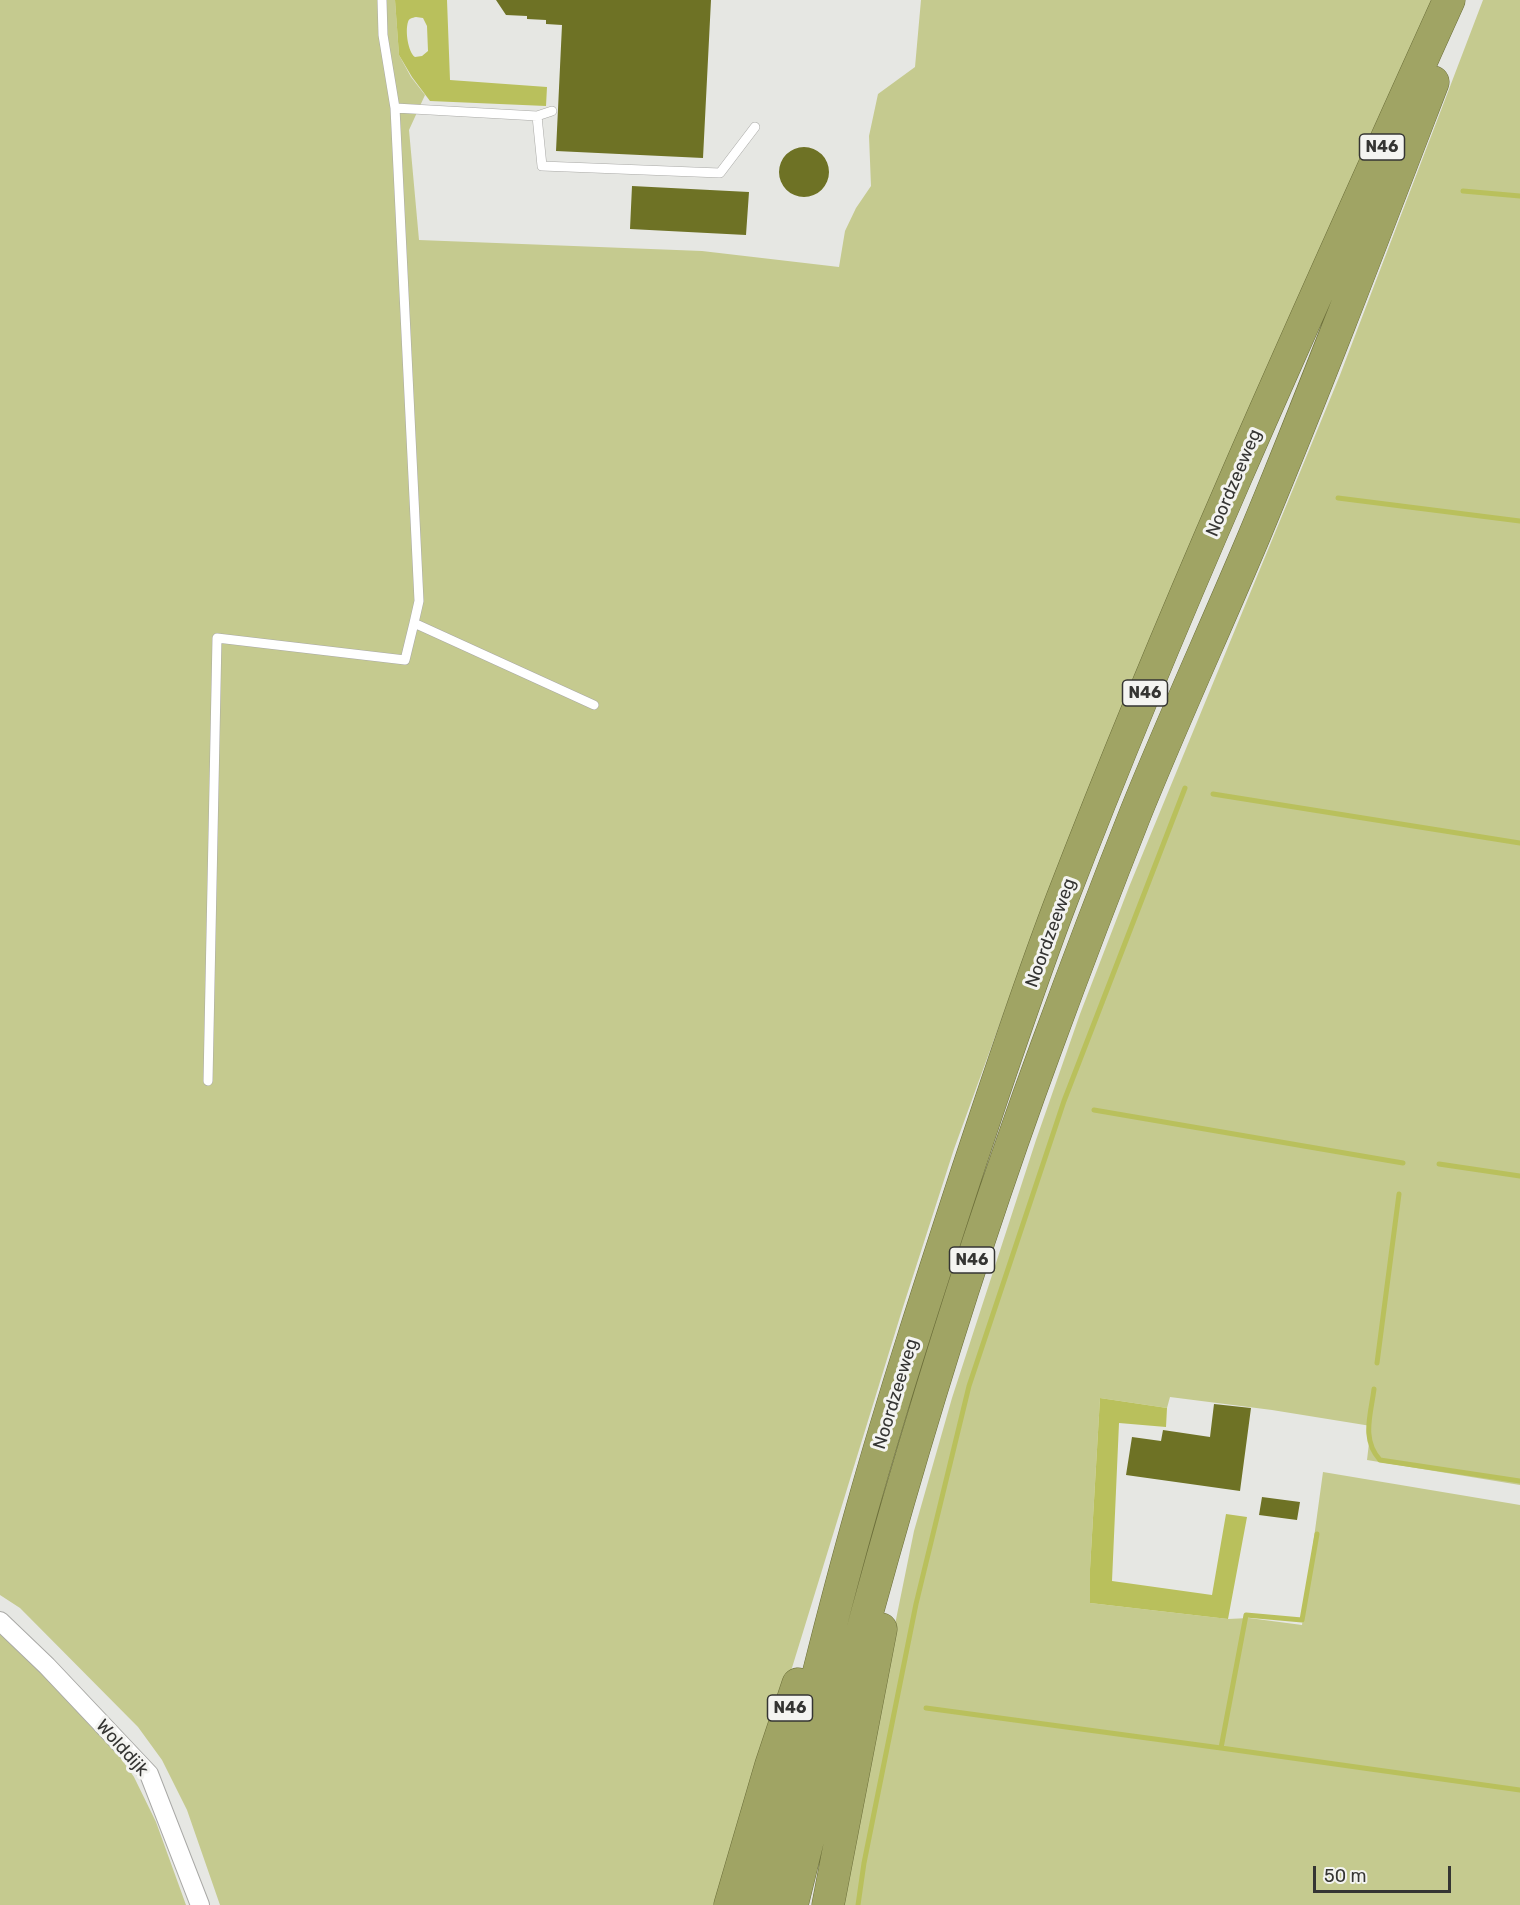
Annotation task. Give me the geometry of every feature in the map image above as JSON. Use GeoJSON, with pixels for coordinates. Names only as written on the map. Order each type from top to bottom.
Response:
{"type":"FeatureCollection","features":[{"type":"Feature","properties":{"kind":"highway","name":"Noordzeeweg"},"geometry":{"type":"LineString","coordinates":[[762,1905],[860,1515],[942,1247],[1061,903],[1137,710],[1289,356],[1449,0]]}},
{"type":"Feature","properties":{"kind":"highway","name":"Noordzeeweg"},"geometry":{"type":"LineString","coordinates":[[792,1905],[849,1680],[905,1474],[965,1281],[1054,1027],[1137,809],[1255,534],[1340,327],[1465,0]]}},
{"type":"Feature","properties":{"kind":"highway","name":"N46"},"geometry":{"type":"LineString","coordinates":[[828,1905],[876,1663],[905,1474]]}},
{"type":"Feature","properties":{"kind":"highway","name":"N46"},"geometry":{"type":"LineString","coordinates":[[730,1905],[771,1765],[810,1648],[860,1515]]}},
{"type":"Feature","properties":{"kind":"street","name":"Wolddijk"},"geometry":{"type":"LineString","coordinates":[[0,1621],[47,1666],[148,1774],[200,1905]]}},
{"type":"Feature","properties":{"kind":"lane"},"geometry":{"type":"LineString","coordinates":[[208,1081],[217,638],[405,660],[419,601],[394,108],[383,35],[382,0]]}},
{"type":"Feature","properties":{"kind":"lane"},"geometry":{"type":"LineString","coordinates":[[394,108],[537,116],[552,111]]}},
{"type":"Feature","properties":{"kind":"lane"},"geometry":{"type":"LineString","coordinates":[[537,116],[542,166],[720,173],[755,128]]}},
{"type":"Feature","properties":{"kind":"lane"},"geometry":{"type":"LineString","coordinates":[[414,623],[594,705]]}},
{"type":"Feature","properties":{"kind":"shaded area"},"geometry":{"type":"Polygon","coordinates":[[[0,0],[395,0],[399,55],[411,77],[425,95],[409,130],[419,240],[702,251],[839,267],[845,231],[856,208],[871,186],[869,136],[878,94],[915,67],[921,0],[1434,0],[1112,733],[1011,993],[954,1149],[903,1307],[719,1905],[220,1905],[187,1810],[162,1760],[138,1727],[20,1608],[0,1595],[0,0]]]}},
{"type":"Feature","properties":{"kind":"shaded area"},"geometry":{"type":"Polygon","coordinates":[[[395,0],[447,0],[450,80],[547,87],[546,106],[430,101],[399,55],[395,0]],[[411,18],[408,21],[407,36],[415,57],[422,56],[428,51],[427,26],[423,18],[411,18]]]}},
{"type":"Feature","properties":{"kind":"shaded area"},"geometry":{"type":"Polygon","coordinates":[[[1483,0],[1520,0],[1520,1485],[1367,1460],[1371,1426],[1170,1397],[1167,1408],[1100,1398],[1090,1603],[1302,1625],[1323,1472],[1520,1505],[1520,1905],[838,1905],[914,1531],[952,1398],[1036,1140],[1080,1014],[1129,887],[1340,375],[1483,0]]]}},
{"type":"Feature","properties":{"kind":"shaded area"},"geometry":{"type":"Polygon","coordinates":[[[1100,1398],[1167,1408],[1166,1427],[1119,1423],[1112,1581],[1212,1595],[1226,1514],[1247,1517],[1228,1619],[1090,1603],[1100,1398]]]}},
{"type":"Feature","properties":{"kind":"shaded area"},"geometry":{"type":"Polygon","coordinates":[[[0,1631],[111,1744],[134,1777],[156,1822],[186,1905],[0,1905],[0,1631]]]}},
{"type":"Feature","properties":{"kind":"building"},"geometry":{"type":"Polygon","coordinates":[[[496,0],[711,0],[703,158],[556,151],[562,25],[546,24],[546,20],[527,19],[527,16],[506,15],[496,0]]]}},
{"type":"Feature","properties":{"kind":"building"},"geometry":{"type":"Polygon","coordinates":[[[804,147],[822,154],[829,172],[822,190],[804,197],[786,190],[779,172],[786,154],[804,147]]]}},
{"type":"Feature","properties":{"kind":"building"},"geometry":{"type":"Polygon","coordinates":[[[632,186],[749,192],[746,235],[630,229],[632,186]]]}},
{"type":"Feature","properties":{"kind":"building"},"geometry":{"type":"Polygon","coordinates":[[[1214,1404],[1251,1408],[1240,1491],[1126,1475],[1132,1437],[1161,1441],[1163,1430],[1210,1437],[1214,1404]]]}},
{"type":"Feature","properties":{"kind":"building"},"geometry":{"type":"Polygon","coordinates":[[[1262,1497],[1300,1502],[1297,1520],[1259,1515],[1262,1497]]]}},
{"type":"Feature","properties":{"kind":"waterway"},"geometry":{"type":"LineString","coordinates":[[1463,191],[1520,196]]}},
{"type":"Feature","properties":{"kind":"waterway"},"geometry":{"type":"LineString","coordinates":[[1338,498],[1520,521]]}},
{"type":"Feature","properties":{"kind":"waterway"},"geometry":{"type":"LineString","coordinates":[[858,1905],[864,1863],[916,1604],[969,1386],[1064,1101],[1185,788]]}},
{"type":"Feature","properties":{"kind":"waterway"},"geometry":{"type":"LineString","coordinates":[[1213,794],[1520,843]]}},
{"type":"Feature","properties":{"kind":"waterway"},"geometry":{"type":"LineString","coordinates":[[1094,1110],[1403,1163]]}},
{"type":"Feature","properties":{"kind":"waterway"},"geometry":{"type":"LineString","coordinates":[[1439,1164],[1520,1176]]}},
{"type":"Feature","properties":{"kind":"waterway"},"geometry":{"type":"LineString","coordinates":[[1377,1363],[1399,1194]]}},
{"type":"Feature","properties":{"kind":"waterway"},"geometry":{"type":"LineString","coordinates":[[1374,1389],[1369,1435],[1374,1452],[1380,1460],[1520,1481]]}},
{"type":"Feature","properties":{"kind":"waterway"},"geometry":{"type":"LineString","coordinates":[[1317,1534],[1302,1620],[1246,1615],[1221,1748],[1520,1790]]}},
{"type":"Feature","properties":{"kind":"waterway"},"geometry":{"type":"LineString","coordinates":[[926,1708],[1221,1748]]}}]}
